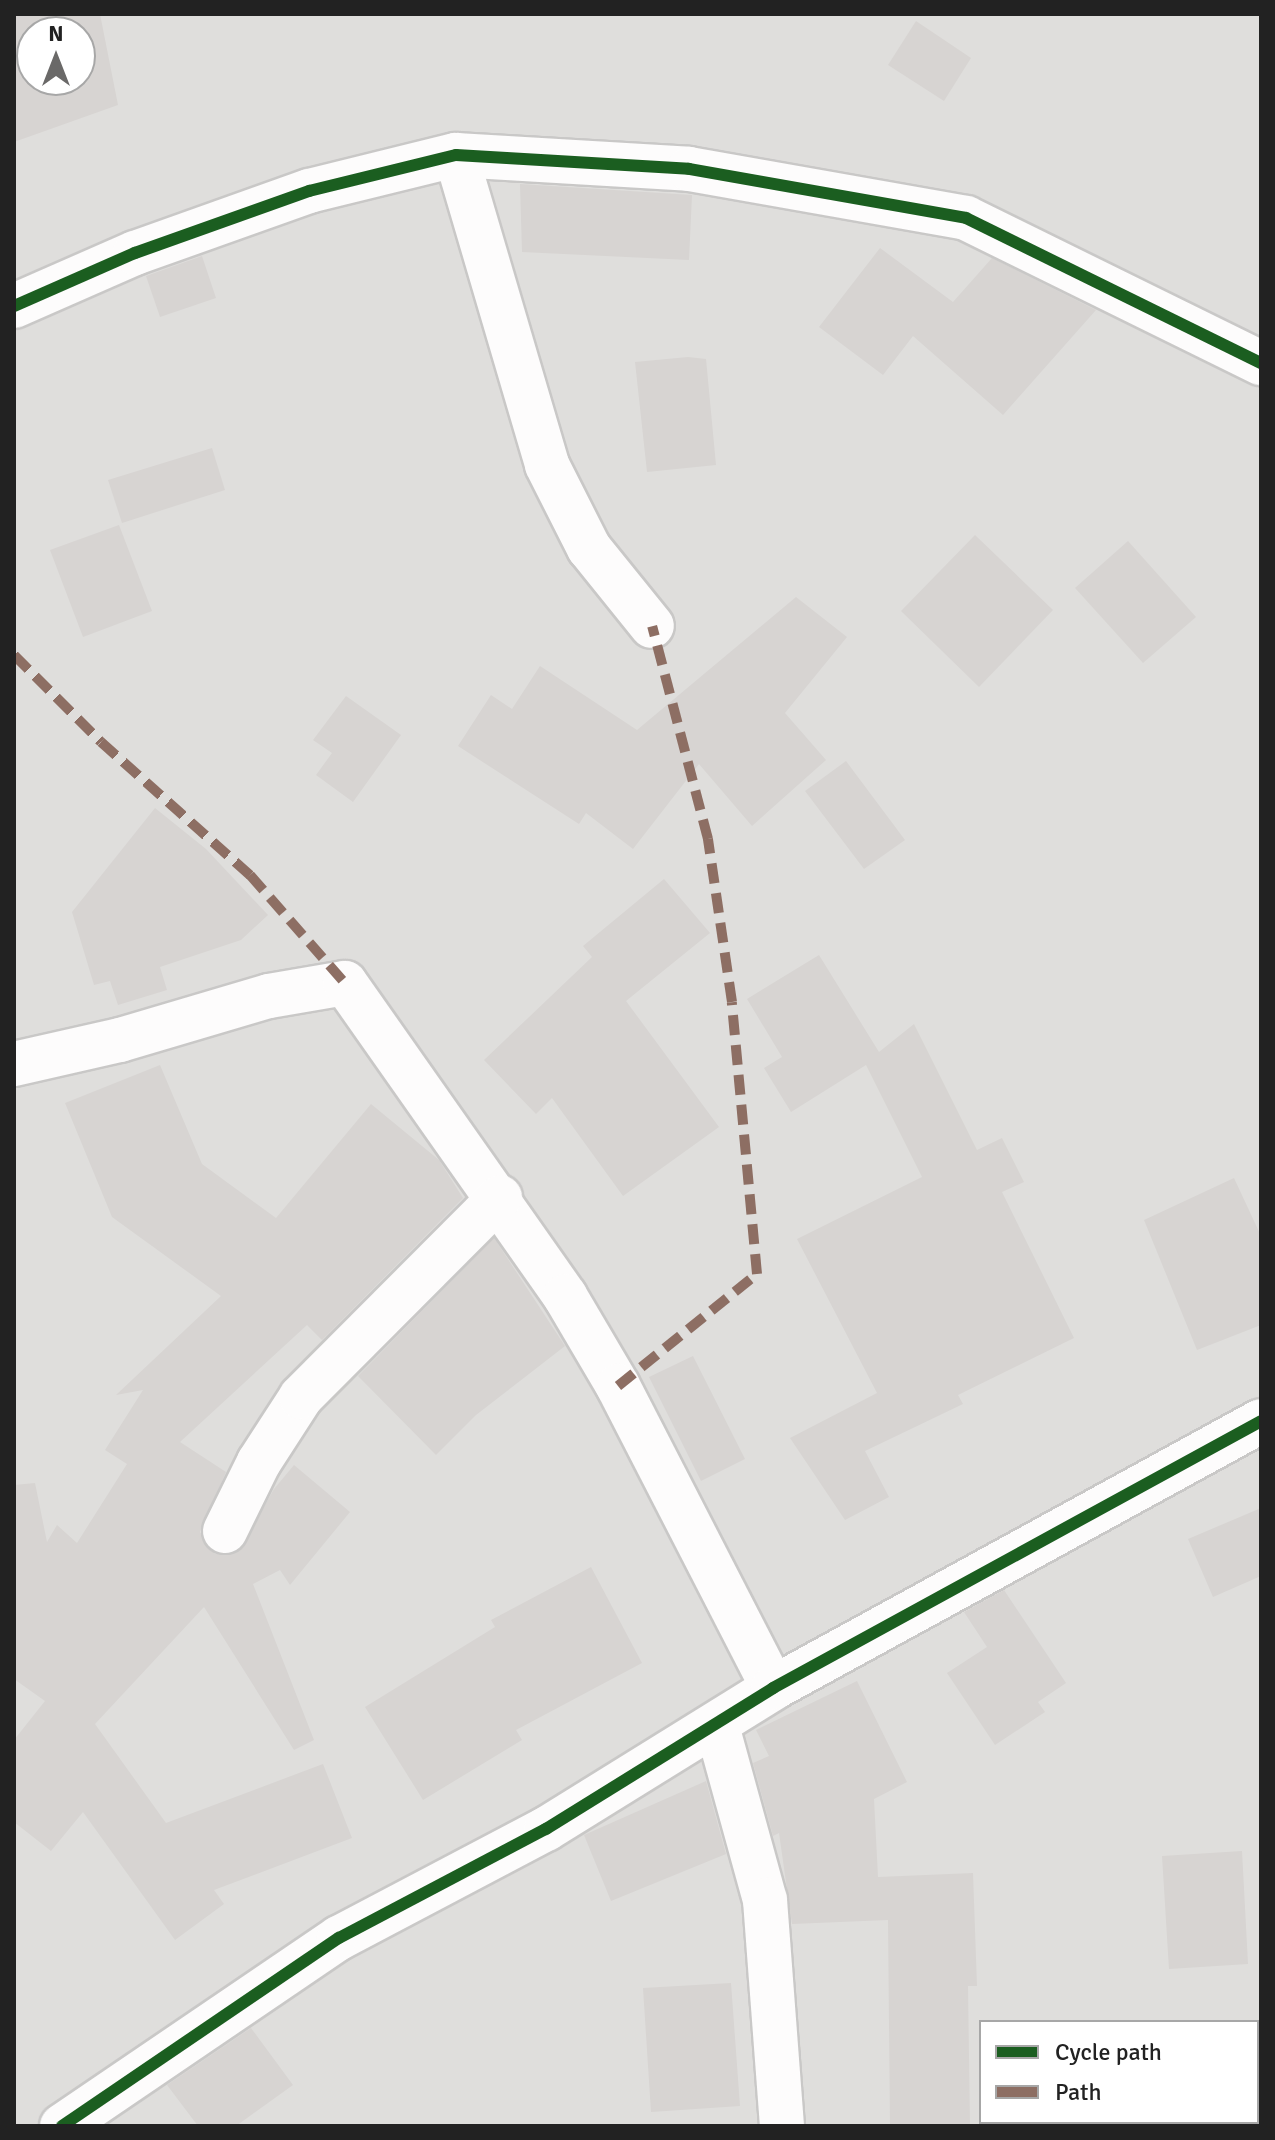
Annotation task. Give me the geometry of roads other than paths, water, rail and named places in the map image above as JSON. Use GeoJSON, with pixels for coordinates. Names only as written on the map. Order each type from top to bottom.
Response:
{"type":"FeatureCollection","features":[{"type":"Feature","properties":{"kind":"street"},"geometry":{"type":"LineString","coordinates":[[14,306],[135,253],[309,191],[456,155],[689,169],[966,218],[1261,363]]}},
{"type":"Feature","properties":{"kind":"street"},"geometry":{"type":"LineString","coordinates":[[456,155],[547,465],[589,548],[624,584],[652,626]]}},
{"type":"Feature","properties":{"kind":"street"},"geometry":{"type":"LineString","coordinates":[[14,1064],[120,1040],[269,996],[345,983],[500,1197],[618,1386],[773,1688]]}},
{"type":"Feature","properties":{"kind":"street"},"geometry":{"type":"LineString","coordinates":[[225,1531],[259,1462],[301,1397],[500,1197]]}},
{"type":"Feature","properties":{"kind":"street"},"geometry":{"type":"LineString","coordinates":[[62,2126],[339,1938],[546,1829],[717,1726],[773,1688],[1261,1421]]}},
{"type":"Feature","properties":{"kind":"street"},"geometry":{"type":"LineString","coordinates":[[717,1726],[765,1900],[782,2126]]}}]}
